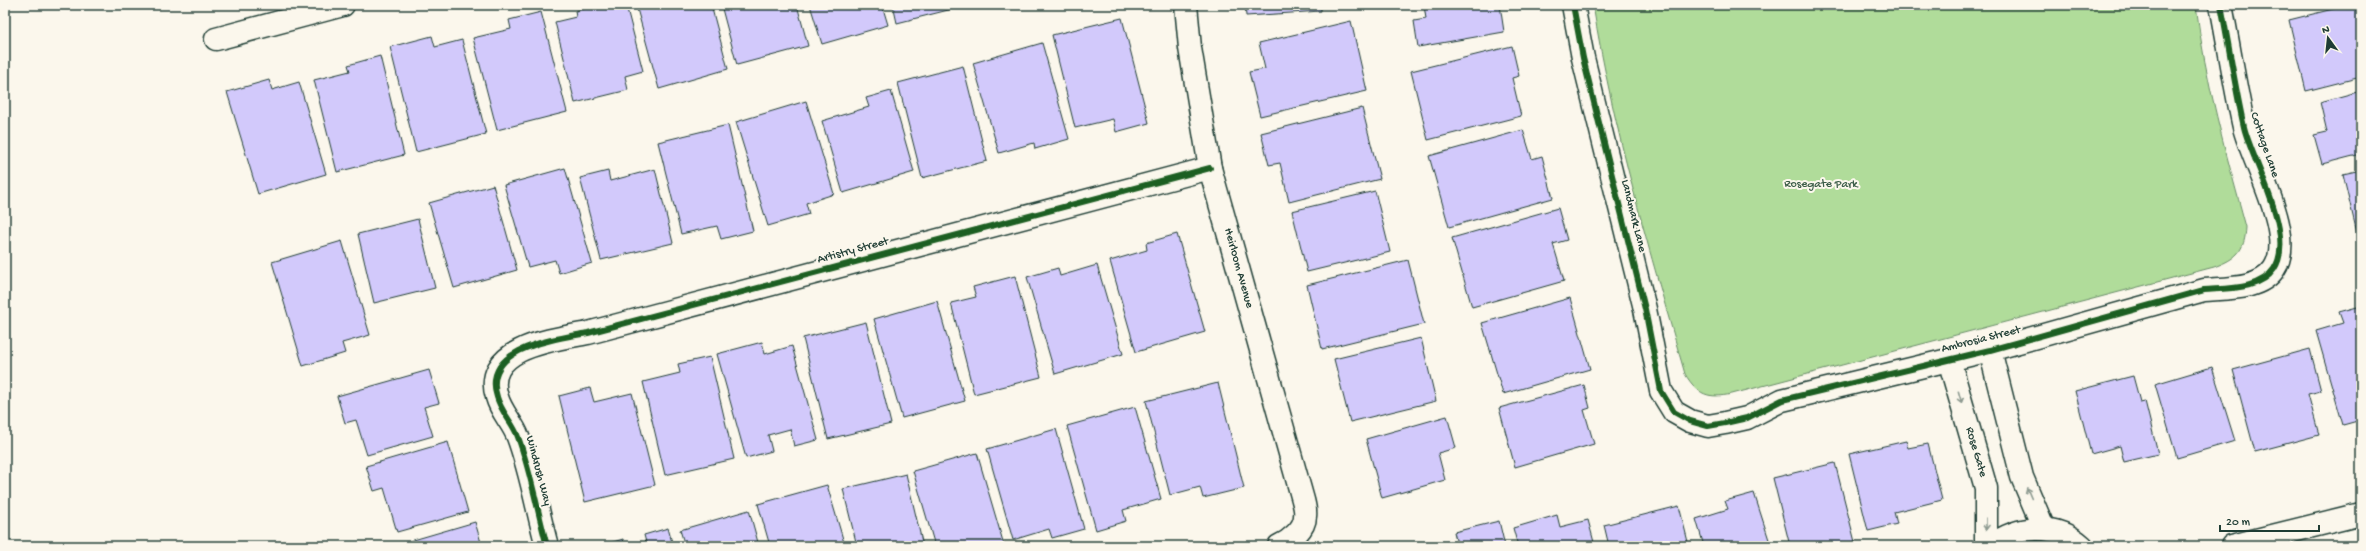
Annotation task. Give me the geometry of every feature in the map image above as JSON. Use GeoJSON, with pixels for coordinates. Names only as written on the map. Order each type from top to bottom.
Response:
{"type":"FeatureCollection","features":[{"type":"Feature","properties":{"kind":"street"},"geometry":{"type":"LineString","coordinates":[[216,39],[343,5]]}},
{"type":"Feature","properties":{"kind":"street","name":"Heirloom Avenue"},"geometry":{"type":"LineString","coordinates":[[1186,5],[1190,48],[1210,168],[1303,500],[1306,516],[1300,528],[1289,541],[1279,546]]}},
{"type":"Feature","properties":{"kind":"street","name":"Landmark Lane"},"geometry":{"type":"LineString","coordinates":[[1573,5],[1583,58],[1645,309],[1661,390],[1674,412],[1690,421]]}},
{"type":"Feature","properties":{"kind":"street","name":"Cottage Lane"},"geometry":{"type":"LineString","coordinates":[[2221,5],[2244,129],[2277,220],[2280,247],[2275,268]]}},
{"type":"Feature","properties":{"kind":"street","name":"Artistry Street"},"geometry":{"type":"LineString","coordinates":[[504,361],[523,348],[603,329],[1210,168]]}},
{"type":"Feature","properties":{"kind":"street","name":"Ambrosia Street"},"geometry":{"type":"LineString","coordinates":[[1690,421],[1708,426],[1747,418],[1782,400],[1990,350],[2204,290],[2240,287],[2260,281],[2275,268]]}},
{"type":"Feature","properties":{"kind":"street"},"geometry":{"type":"LineString","coordinates":[[1990,350],[2022,477],[2044,529]]}},
{"type":"Feature","properties":{"kind":"street","name":"Rose Gate"},"geometry":{"type":"LineString","coordinates":[[1950,360],[1986,488],[1986,546]]}},
{"type":"Feature","properties":{"kind":"street","name":"Windrush Way"},"geometry":{"type":"LineString","coordinates":[[504,361],[495,377],[496,396],[504,414],[518,436],[547,546]]}},
{"type":"Feature","properties":{"kind":"street"},"geometry":{"type":"LineString","coordinates":[[2232,546],[2361,514]]}},
{"type":"Feature","properties":{"kind":"street"},"geometry":{"type":"LineString","coordinates":[[1990,546],[2003,536],[2023,530],[2044,529],[2068,536],[2082,546]]}},
{"type":"Feature","properties":{"kind":"green space","name":"Rosegate Park"},"geometry":{"type":"Polygon","coordinates":[[[1593,5],[2196,5],[2211,89],[2246,227],[2244,242],[2234,257],[2214,267],[1732,394],[1716,396],[1704,394],[1694,387],[1685,374],[1633,191],[1601,52],[1593,5]]]}},
{"type":"Feature","properties":{"kind":"building"},"geometry":{"type":"Polygon","coordinates":[[[600,5],[626,5],[643,71],[625,76],[628,90],[575,103],[555,22],[576,17],[575,11],[600,5]]]}},
{"type":"Feature","properties":{"kind":"building"},"geometry":{"type":"Polygon","coordinates":[[[636,5],[711,5],[728,69],[659,89],[636,5]]]}},
{"type":"Feature","properties":{"kind":"building"},"geometry":{"type":"Polygon","coordinates":[[[721,5],[797,5],[808,46],[737,65],[721,5]]]}},
{"type":"Feature","properties":{"kind":"building"},"geometry":{"type":"Polygon","coordinates":[[[810,5],[882,5],[888,25],[822,44],[810,5]]]}},
{"type":"Feature","properties":{"kind":"building"},"geometry":{"type":"Polygon","coordinates":[[[893,5],[968,5],[897,23],[893,5]]]}},
{"type":"Feature","properties":{"kind":"building"},"geometry":{"type":"Polygon","coordinates":[[[1245,5],[1321,5],[1321,11],[1246,16],[1245,5]]]}},
{"type":"Feature","properties":{"kind":"building"},"geometry":{"type":"Polygon","coordinates":[[[1424,5],[1500,5],[1504,32],[1418,47],[1414,21],[1426,19],[1424,5]]]}},
{"type":"Feature","properties":{"kind":"building"},"geometry":{"type":"Polygon","coordinates":[[[2349,5],[2361,5],[2361,77],[2306,91],[2289,20],[2349,5]]]}},
{"type":"Feature","properties":{"kind":"building"},"geometry":{"type":"Polygon","coordinates":[[[541,12],[567,112],[497,130],[473,38],[511,29],[509,20],[541,12]]]}},
{"type":"Feature","properties":{"kind":"building"},"geometry":{"type":"Polygon","coordinates":[[[1122,18],[1149,123],[1116,132],[1113,119],[1075,128],[1052,35],[1122,18]]]}},
{"type":"Feature","properties":{"kind":"building"},"geometry":{"type":"Polygon","coordinates":[[[1351,21],[1367,91],[1260,116],[1249,72],[1265,69],[1259,43],[1351,21]]]}},
{"type":"Feature","properties":{"kind":"building"},"geometry":{"type":"Polygon","coordinates":[[[432,36],[435,47],[462,40],[486,134],[416,152],[390,47],[432,36]]]}},
{"type":"Feature","properties":{"kind":"building"},"geometry":{"type":"Polygon","coordinates":[[[1042,43],[1069,139],[1035,149],[1034,143],[999,153],[973,63],[1042,43]]]}},
{"type":"Feature","properties":{"kind":"building"},"geometry":{"type":"Polygon","coordinates":[[[1512,46],[1519,76],[1512,78],[1521,116],[1428,140],[1411,71],[1512,46]]]}},
{"type":"Feature","properties":{"kind":"building"},"geometry":{"type":"Polygon","coordinates":[[[380,56],[404,155],[337,172],[314,80],[350,71],[348,65],[380,56]]]}},
{"type":"Feature","properties":{"kind":"building"},"geometry":{"type":"Polygon","coordinates":[[[963,66],[987,161],[922,178],[898,83],[963,66]]]}},
{"type":"Feature","properties":{"kind":"building"},"geometry":{"type":"Polygon","coordinates":[[[269,80],[272,90],[299,82],[326,174],[258,194],[227,92],[269,80]]]}},
{"type":"Feature","properties":{"kind":"building"},"geometry":{"type":"Polygon","coordinates":[[[891,91],[914,172],[843,193],[822,121],[869,107],[866,98],[891,91]]]}},
{"type":"Feature","properties":{"kind":"building"},"geometry":{"type":"Polygon","coordinates":[[[2361,91],[2361,154],[2322,164],[2314,135],[2327,132],[2320,102],[2361,91]]]}},
{"type":"Feature","properties":{"kind":"building"},"geometry":{"type":"Polygon","coordinates":[[[806,101],[834,194],[806,203],[809,214],[768,226],[736,122],[806,101]]]}},
{"type":"Feature","properties":{"kind":"building"},"geometry":{"type":"Polygon","coordinates":[[[1362,108],[1380,179],[1289,202],[1280,163],[1269,165],[1261,133],[1362,108]]]}},
{"type":"Feature","properties":{"kind":"building"},"geometry":{"type":"Polygon","coordinates":[[[728,125],[753,231],[721,239],[717,226],[681,234],[658,142],[728,125]]]}},
{"type":"Feature","properties":{"kind":"building"},"geometry":{"type":"Polygon","coordinates":[[[1523,130],[1532,159],[1542,156],[1553,198],[1449,227],[1429,156],[1523,130]]]}},
{"type":"Feature","properties":{"kind":"building"},"geometry":{"type":"Polygon","coordinates":[[[565,168],[592,263],[559,273],[555,260],[528,267],[504,185],[565,168]]]}},
{"type":"Feature","properties":{"kind":"building"},"geometry":{"type":"Polygon","coordinates":[[[655,169],[673,243],[601,260],[580,178],[608,171],[610,181],[655,169]]]}},
{"type":"Feature","properties":{"kind":"building"},"geometry":{"type":"Polygon","coordinates":[[[2361,170],[2361,232],[2357,233],[2343,174],[2361,170]]]}},
{"type":"Feature","properties":{"kind":"building"},"geometry":{"type":"Polygon","coordinates":[[[493,185],[517,270],[454,288],[429,203],[493,185]]]}},
{"type":"Feature","properties":{"kind":"building"},"geometry":{"type":"Polygon","coordinates":[[[1375,191],[1390,252],[1307,272],[1292,211],[1375,191]]]}},
{"type":"Feature","properties":{"kind":"building"},"geometry":{"type":"Polygon","coordinates":[[[1558,208],[1567,240],[1553,244],[1564,281],[1472,307],[1452,238],[1558,208]]]}},
{"type":"Feature","properties":{"kind":"building"},"geometry":{"type":"Polygon","coordinates":[[[418,219],[435,288],[374,303],[358,234],[418,219]]]}},
{"type":"Feature","properties":{"kind":"building"},"geometry":{"type":"Polygon","coordinates":[[[1177,234],[1205,332],[1136,352],[1110,261],[1147,250],[1146,243],[1177,234]]]}},
{"type":"Feature","properties":{"kind":"building"},"geometry":{"type":"Polygon","coordinates":[[[342,241],[370,335],[342,343],[345,353],[303,366],[272,262],[342,241]]]}},
{"type":"Feature","properties":{"kind":"building"},"geometry":{"type":"Polygon","coordinates":[[[1408,260],[1424,324],[1322,349],[1307,285],[1408,260]]]}},
{"type":"Feature","properties":{"kind":"building"},"geometry":{"type":"Polygon","coordinates":[[[1097,265],[1123,354],[1055,374],[1027,277],[1058,268],[1060,276],[1097,265]]]}},
{"type":"Feature","properties":{"kind":"building"},"geometry":{"type":"Polygon","coordinates":[[[1015,276],[1041,377],[974,394],[951,303],[976,297],[973,287],[1015,276]]]}},
{"type":"Feature","properties":{"kind":"building"},"geometry":{"type":"Polygon","coordinates":[[[1570,298],[1590,369],[1503,394],[1482,323],[1570,298]]]}},
{"type":"Feature","properties":{"kind":"building"},"geometry":{"type":"Polygon","coordinates":[[[937,301],[965,401],[902,418],[874,319],[937,301]]]}},
{"type":"Feature","properties":{"kind":"building"},"geometry":{"type":"Polygon","coordinates":[[[2361,306],[2361,420],[2343,425],[2316,331],[2343,323],[2339,312],[2361,306]]]}},
{"type":"Feature","properties":{"kind":"building"},"geometry":{"type":"Polygon","coordinates":[[[866,322],[891,424],[828,439],[803,338],[866,322]]]}},
{"type":"Feature","properties":{"kind":"building"},"geometry":{"type":"Polygon","coordinates":[[[1421,338],[1436,401],[1350,422],[1334,359],[1421,338]]]}},
{"type":"Feature","properties":{"kind":"building"},"geometry":{"type":"Polygon","coordinates":[[[762,342],[765,354],[792,346],[818,440],[794,446],[790,429],[768,435],[772,451],[746,458],[717,354],[762,342]]]}},
{"type":"Feature","properties":{"kind":"building"},"geometry":{"type":"Polygon","coordinates":[[[2310,349],[2321,391],[2308,394],[2319,435],[2255,452],[2233,370],[2310,349]]]}},
{"type":"Feature","properties":{"kind":"building"},"geometry":{"type":"Polygon","coordinates":[[[710,357],[734,459],[665,475],[643,382],[680,373],[678,364],[710,357]]]}},
{"type":"Feature","properties":{"kind":"building"},"geometry":{"type":"Polygon","coordinates":[[[2212,367],[2235,441],[2177,458],[2155,384],[2212,367]]]}},
{"type":"Feature","properties":{"kind":"building"},"geometry":{"type":"Polygon","coordinates":[[[429,370],[439,403],[424,407],[433,436],[367,455],[356,420],[345,423],[337,396],[429,370]]]}},
{"type":"Feature","properties":{"kind":"building"},"geometry":{"type":"Polygon","coordinates":[[[2133,376],[2140,402],[2145,401],[2158,454],[2124,462],[2120,446],[2091,454],[2075,391],[2133,376]]]}},
{"type":"Feature","properties":{"kind":"building"},"geometry":{"type":"Polygon","coordinates":[[[1218,383],[1244,488],[1203,498],[1200,487],[1170,495],[1146,401],[1218,383]]]}},
{"type":"Feature","properties":{"kind":"building"},"geometry":{"type":"Polygon","coordinates":[[[1584,385],[1590,408],[1584,410],[1594,444],[1515,467],[1499,408],[1584,385]]]}},
{"type":"Feature","properties":{"kind":"building"},"geometry":{"type":"Polygon","coordinates":[[[590,388],[594,402],[632,393],[655,485],[585,502],[559,396],[590,388]]]}},
{"type":"Feature","properties":{"kind":"building"},"geometry":{"type":"Polygon","coordinates":[[[1135,407],[1161,499],[1123,510],[1126,521],[1096,530],[1067,426],[1135,407]]]}},
{"type":"Feature","properties":{"kind":"building"},"geometry":{"type":"Polygon","coordinates":[[[1447,416],[1456,448],[1438,453],[1445,480],[1382,498],[1366,439],[1447,416]]]}},
{"type":"Feature","properties":{"kind":"building"},"geometry":{"type":"Polygon","coordinates":[[[1056,429],[1084,529],[1052,538],[1049,529],[1013,540],[987,449],[1056,429]]]}},
{"type":"Feature","properties":{"kind":"building"},"geometry":{"type":"Polygon","coordinates":[[[1906,441],[1908,448],[1928,444],[1942,500],[1894,512],[1897,524],[1868,531],[1849,454],[1906,441]]]}},
{"type":"Feature","properties":{"kind":"building"},"geometry":{"type":"Polygon","coordinates":[[[448,442],[468,512],[397,532],[384,488],[374,491],[366,466],[448,442]]]}},
{"type":"Feature","properties":{"kind":"building"},"geometry":{"type":"Polygon","coordinates":[[[977,453],[1004,545],[935,546],[913,471],[977,453]]]}},
{"type":"Feature","properties":{"kind":"building"},"geometry":{"type":"Polygon","coordinates":[[[1835,463],[1855,542],[1839,546],[1790,546],[1773,478],[1835,463]]]}},
{"type":"Feature","properties":{"kind":"building"},"geometry":{"type":"Polygon","coordinates":[[[906,474],[923,546],[857,546],[843,489],[906,474]]]}},
{"type":"Feature","properties":{"kind":"building"},"geometry":{"type":"Polygon","coordinates":[[[827,485],[845,546],[770,546],[758,504],[827,485]]]}},
{"type":"Feature","properties":{"kind":"building"},"geometry":{"type":"Polygon","coordinates":[[[1754,493],[1771,546],[1704,546],[1696,519],[1728,509],[1725,501],[1754,493]]]}},
{"type":"Feature","properties":{"kind":"building"},"geometry":{"type":"Polygon","coordinates":[[[1679,506],[1689,546],[1609,546],[1604,525],[1679,506]]]}},
{"type":"Feature","properties":{"kind":"building"},"geometry":{"type":"Polygon","coordinates":[[[749,510],[759,546],[685,546],[680,530],[749,510]]]}},
{"type":"Feature","properties":{"kind":"building"},"geometry":{"type":"Polygon","coordinates":[[[1557,515],[1560,527],[1588,520],[1595,546],[1518,546],[1513,528],[1557,515]]]}},
{"type":"Feature","properties":{"kind":"building"},"geometry":{"type":"Polygon","coordinates":[[[1499,521],[1505,546],[1450,546],[1457,544],[1454,532],[1499,521]]]}},
{"type":"Feature","properties":{"kind":"building"},"geometry":{"type":"Polygon","coordinates":[[[475,522],[482,546],[393,546],[475,522]]]}},
{"type":"Feature","properties":{"kind":"building"},"geometry":{"type":"Polygon","coordinates":[[[668,528],[673,546],[647,546],[644,535],[668,528]]]}},
{"type":"Feature","properties":{"kind":"building"},"geometry":{"type":"Polygon","coordinates":[[[623,539],[625,546],[600,546],[623,539]]]}},
{"type":"Feature","properties":{"kind":"cycle path"},"geometry":{"type":"LineString","coordinates":[[1573,5],[1583,58],[1645,309],[1661,391],[1674,412],[1690,421],[1708,426],[1747,418],[1782,400],[1990,350],[2204,290],[2242,287],[2260,281],[2268,276],[2274,269],[2280,255],[2280,237],[2277,218],[2244,127],[2221,5]]}},
{"type":"Feature","properties":{"kind":"cycle path"},"geometry":{"type":"LineString","coordinates":[[547,546],[523,450],[516,432],[501,408],[497,397],[495,380],[500,367],[510,356],[524,348],[558,338],[588,333],[1210,168]]}}]}
